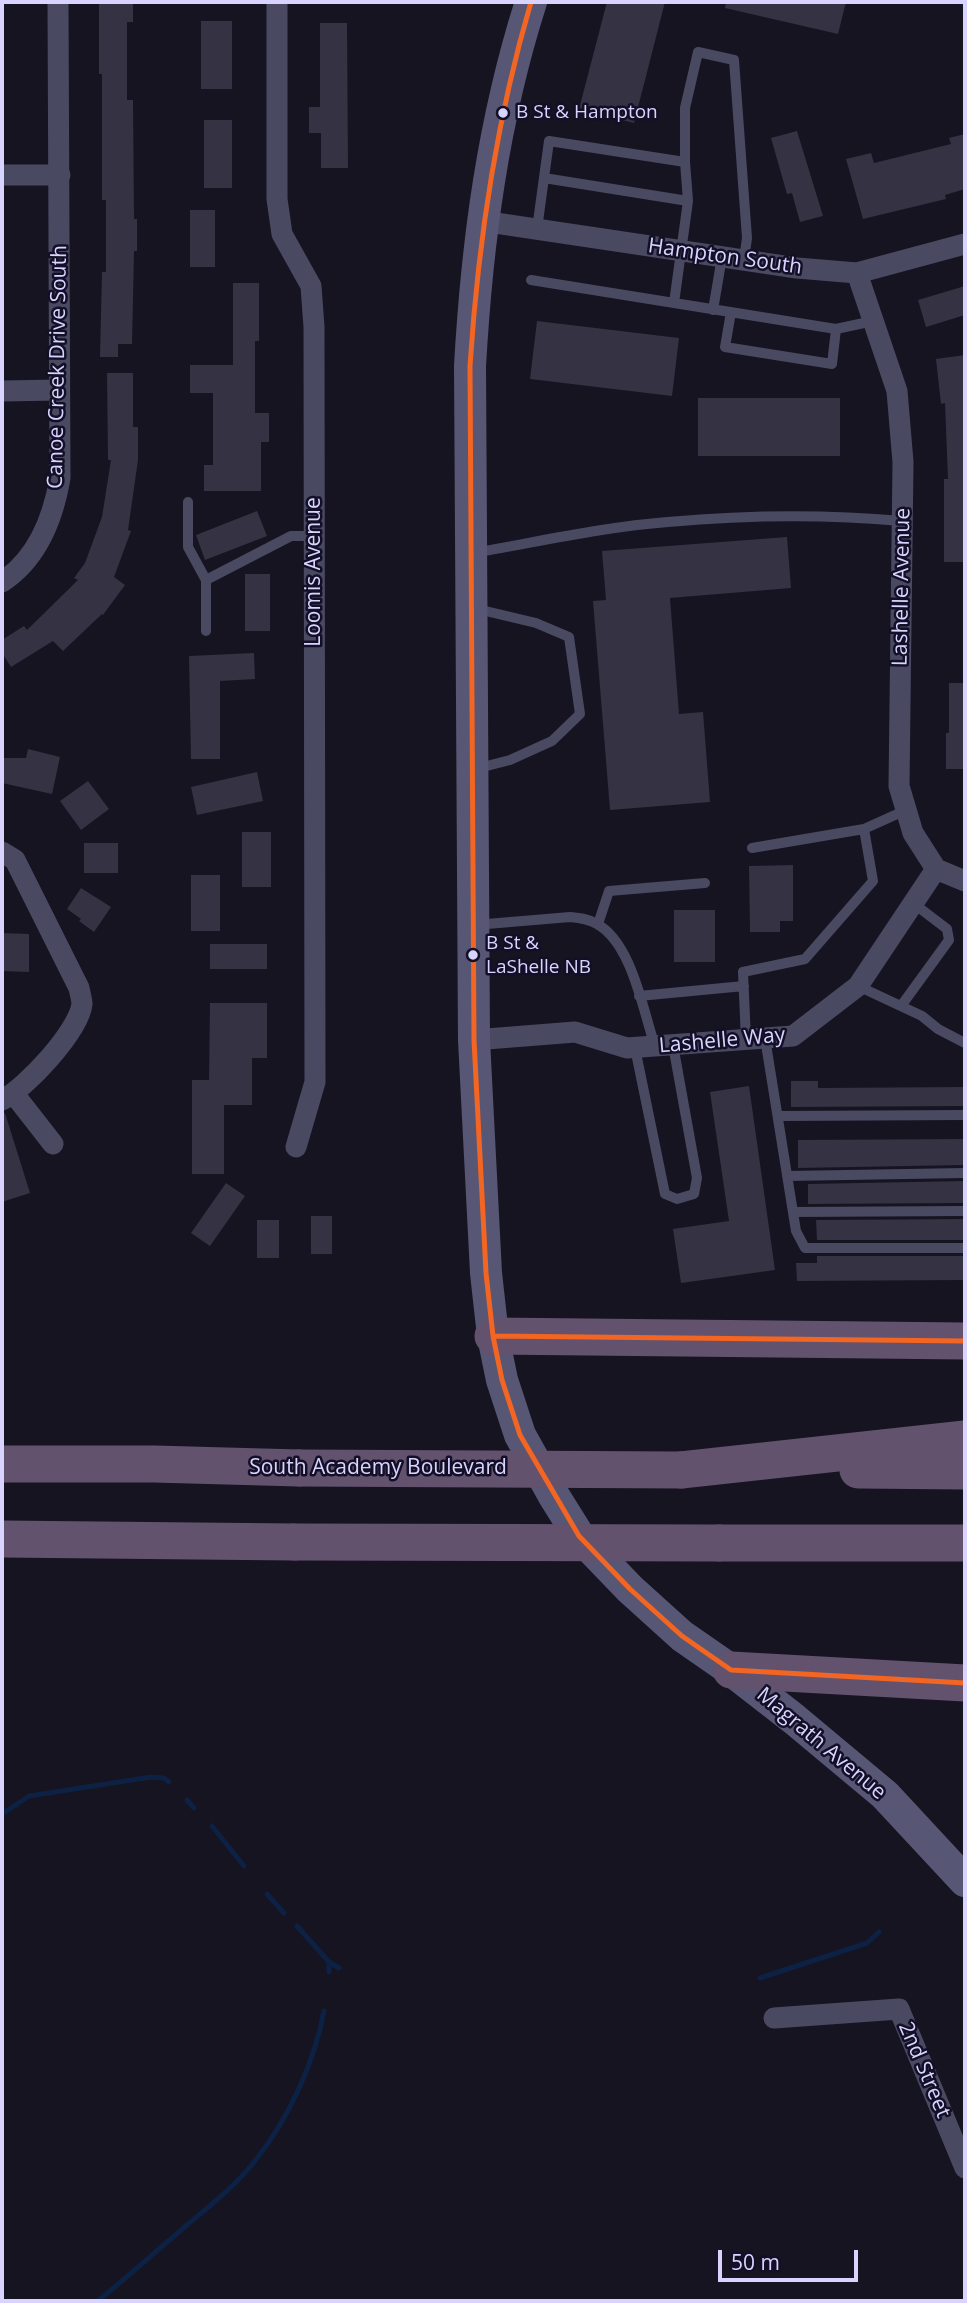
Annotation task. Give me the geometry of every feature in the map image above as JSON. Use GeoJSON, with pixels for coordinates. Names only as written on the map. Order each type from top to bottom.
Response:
{"type":"FeatureCollection","features":[{"type":"Feature","properties":{"kind":"highway"},"geometry":{"type":"LineString","coordinates":[[493,1336],[965,1341]]}},
{"type":"Feature","properties":{"kind":"highway"},"geometry":{"type":"LineString","coordinates":[[681,1470],[965,1439]]}},
{"type":"Feature","properties":{"kind":"highway"},"geometry":{"type":"LineString","coordinates":[[2,1441],[154,1464]]}},
{"type":"Feature","properties":{"kind":"highway","name":"South Academy Boulevard"},"geometry":{"type":"LineString","coordinates":[[2,1464],[965,1471]]}},
{"type":"Feature","properties":{"kind":"highway"},"geometry":{"type":"LineString","coordinates":[[2,1539],[965,1543]]}},
{"type":"Feature","properties":{"kind":"highway"},"geometry":{"type":"LineString","coordinates":[[2,1546],[59,1540]]}},
{"type":"Feature","properties":{"kind":"highway"},"geometry":{"type":"LineString","coordinates":[[731,1670],[965,1682]]}},
{"type":"Feature","properties":{"kind":"main road","name":"Magrath Avenue"},"geometry":{"type":"LineString","coordinates":[[531,2],[501,110],[482,221],[470,366],[474,1040],[486,1273],[493,1336],[502,1380],[520,1435],[579,1536],[630,1589],[682,1636],[794,1719],[885,1795],[965,1881]]}},
{"type":"Feature","properties":{"kind":"street","name":"Canoe Creek Drive South"},"geometry":{"type":"LineString","coordinates":[[2,582],[27,560],[42,536],[55,503],[60,478],[58,2]]}},
{"type":"Feature","properties":{"kind":"street","name":"Loomis Avenue"},"geometry":{"type":"LineString","coordinates":[[277,2],[277,199],[282,234],[311,286],[314,327],[315,1082],[296,1147]]}},
{"type":"Feature","properties":{"kind":"street"},"geometry":{"type":"LineString","coordinates":[[2,175],[60,175]]}},
{"type":"Feature","properties":{"kind":"street","name":"Hampton South"},"geometry":{"type":"LineString","coordinates":[[482,221],[797,268],[857,273],[965,244]]}},
{"type":"Feature","properties":{"kind":"street","name":"Lashelle Avenue"},"geometry":{"type":"LineString","coordinates":[[857,273],[897,391],[903,462],[899,786],[913,833],[936,869]]}},
{"type":"Feature","properties":{"kind":"street"},"geometry":{"type":"LineString","coordinates":[[2,391],[59,390]]}},
{"type":"Feature","properties":{"kind":"street"},"geometry":{"type":"LineString","coordinates":[[8,856],[79,988],[82,1004],[74,1027],[30,1080],[8,1097],[53,1144]]}},
{"type":"Feature","properties":{"kind":"street"},"geometry":{"type":"LineString","coordinates":[[936,869],[965,881]]}},
{"type":"Feature","properties":{"kind":"street","name":"Lashelle Way"},"geometry":{"type":"LineString","coordinates":[[474,1040],[575,1032],[627,1048],[793,1036],[858,986],[936,869]]}},
{"type":"Feature","properties":{"kind":"street","name":"2nd Street"},"geometry":{"type":"LineString","coordinates":[[774,2018],[899,2009],[965,2168]]}},
{"type":"Feature","properties":{"kind":"lane"},"geometry":{"type":"LineString","coordinates":[[674,303],[688,201],[685,108],[698,52],[734,60],[747,238],[744,260]]}},
{"type":"Feature","properties":{"kind":"lane"},"geometry":{"type":"LineString","coordinates":[[537,229],[549,141],[685,162]]}},
{"type":"Feature","properties":{"kind":"lane"},"geometry":{"type":"LineString","coordinates":[[544,178],[688,201]]}},
{"type":"Feature","properties":{"kind":"lane"},"geometry":{"type":"LineString","coordinates":[[713,310],[722,257]]}},
{"type":"Feature","properties":{"kind":"lane"},"geometry":{"type":"LineString","coordinates":[[531,280],[836,329],[873,321]]}},
{"type":"Feature","properties":{"kind":"lane"},"geometry":{"type":"LineString","coordinates":[[731,312],[725,347],[832,364],[836,329]]}},
{"type":"Feature","properties":{"kind":"lane"},"geometry":{"type":"LineString","coordinates":[[188,502],[188,547],[206,580],[206,631]]}},
{"type":"Feature","properties":{"kind":"lane"},"geometry":{"type":"LineString","coordinates":[[471,553],[666,522],[748,517],[875,518],[902,521]]}},
{"type":"Feature","properties":{"kind":"lane"},"geometry":{"type":"LineString","coordinates":[[206,580],[291,536],[314,536]]}},
{"type":"Feature","properties":{"kind":"lane"},"geometry":{"type":"LineString","coordinates":[[471,607],[536,623],[569,637],[580,714],[552,741],[510,760],[471,771]]}},
{"type":"Feature","properties":{"kind":"lane"},"geometry":{"type":"LineString","coordinates":[[752,848],[864,829],[906,810]]}},
{"type":"Feature","properties":{"kind":"lane"},"geometry":{"type":"LineString","coordinates":[[864,829],[873,881],[805,959],[743,972],[756,1039],[778,1116],[796,1231],[805,1248],[965,1248]]}},
{"type":"Feature","properties":{"kind":"lane"},"geometry":{"type":"LineString","coordinates":[[598,924],[609,891],[705,883]]}},
{"type":"Feature","properties":{"kind":"lane"},"geometry":{"type":"LineString","coordinates":[[901,1006],[948,940],[947,929],[913,903]]}},
{"type":"Feature","properties":{"kind":"lane"},"geometry":{"type":"LineString","coordinates":[[472,925],[570,917],[598,924],[612,937],[624,955],[639,996],[697,1178],[694,1194],[677,1199],[665,1194],[654,1047]]}},
{"type":"Feature","properties":{"kind":"lane"},"geometry":{"type":"LineString","coordinates":[[639,996],[744,986]]}},
{"type":"Feature","properties":{"kind":"lane"},"geometry":{"type":"LineString","coordinates":[[858,986],[922,1016],[938,1029],[965,1043]]}},
{"type":"Feature","properties":{"kind":"lane"},"geometry":{"type":"LineString","coordinates":[[778,1116],[965,1115]]}},
{"type":"Feature","properties":{"kind":"lane"},"geometry":{"type":"LineString","coordinates":[[788,1176],[965,1173]]}},
{"type":"Feature","properties":{"kind":"lane"},"geometry":{"type":"LineString","coordinates":[[793,1212],[965,1211]]}},
{"type":"Feature","properties":{"kind":"building"},"geometry":{"type":"Polygon","coordinates":[[[99,2],[133,2],[133,22],[127,22],[127,100],[133,100],[134,219],[137,219],[137,251],[134,251],[132,344],[118,344],[118,357],[100,357],[102,272],[106,272],[106,200],[102,200],[99,2]]]}},
{"type":"Feature","properties":{"kind":"building"},"geometry":{"type":"Polygon","coordinates":[[[607,2],[665,2],[634,123],[579,109],[607,2]]]}},
{"type":"Feature","properties":{"kind":"building"},"geometry":{"type":"Polygon","coordinates":[[[726,2],[846,2],[838,34],[725,8],[726,2]]]}},
{"type":"Feature","properties":{"kind":"building"},"geometry":{"type":"Polygon","coordinates":[[[201,21],[232,21],[232,89],[201,89],[201,21]]]}},
{"type":"Feature","properties":{"kind":"building"},"geometry":{"type":"Polygon","coordinates":[[[320,23],[347,23],[348,168],[321,168],[321,133],[309,133],[309,107],[320,107],[320,23]]]}},
{"type":"Feature","properties":{"kind":"building"},"geometry":{"type":"Polygon","coordinates":[[[204,120],[232,120],[232,188],[204,188],[204,120]]]}},
{"type":"Feature","properties":{"kind":"building"},"geometry":{"type":"Polygon","coordinates":[[[797,131],[823,216],[800,222],[792,193],[787,194],[771,138],[797,131]]]}},
{"type":"Feature","properties":{"kind":"building"},"geometry":{"type":"Polygon","coordinates":[[[965,134],[965,189],[945,195],[946,199],[863,219],[846,159],[871,153],[874,163],[951,144],[949,138],[965,134]]]}},
{"type":"Feature","properties":{"kind":"building"},"geometry":{"type":"Polygon","coordinates":[[[190,210],[215,210],[215,267],[190,267],[190,210]]]}},
{"type":"Feature","properties":{"kind":"building"},"geometry":{"type":"Polygon","coordinates":[[[233,283],[259,283],[259,341],[255,341],[255,413],[269,413],[269,442],[261,442],[261,491],[204,491],[204,465],[213,465],[213,393],[190,393],[190,365],[233,365],[233,283]]]}},
{"type":"Feature","properties":{"kind":"building"},"geometry":{"type":"Polygon","coordinates":[[[965,286],[965,315],[926,327],[918,300],[965,286]]]}},
{"type":"Feature","properties":{"kind":"building"},"geometry":{"type":"Polygon","coordinates":[[[537,321],[679,338],[672,396],[530,379],[537,321]]]}},
{"type":"Feature","properties":{"kind":"building"},"geometry":{"type":"Polygon","coordinates":[[[965,355],[965,562],[944,562],[944,479],[948,479],[945,403],[941,404],[936,359],[965,355]]]}},
{"type":"Feature","properties":{"kind":"building"},"geometry":{"type":"Polygon","coordinates":[[[107,373],[133,373],[133,427],[138,427],[138,460],[128,530],[131,531],[114,577],[125,585],[103,615],[63,651],[53,641],[11,667],[2,653],[2,640],[24,626],[27,630],[78,580],[74,578],[85,563],[102,517],[111,460],[108,460],[107,373]]]}},
{"type":"Feature","properties":{"kind":"building"},"geometry":{"type":"Polygon","coordinates":[[[698,398],[840,398],[840,456],[698,456],[698,398]]]}},
{"type":"Feature","properties":{"kind":"building"},"geometry":{"type":"Polygon","coordinates":[[[257,511],[267,536],[205,560],[196,535],[257,511]]]}},
{"type":"Feature","properties":{"kind":"building"},"geometry":{"type":"Polygon","coordinates":[[[787,537],[791,588],[670,598],[679,714],[703,712],[710,802],[610,810],[593,601],[606,600],[602,551],[787,537]]]}},
{"type":"Feature","properties":{"kind":"building"},"geometry":{"type":"Polygon","coordinates":[[[245,574],[270,574],[270,631],[245,631],[245,574]]]}},
{"type":"Feature","properties":{"kind":"building"},"geometry":{"type":"Polygon","coordinates":[[[254,653],[255,679],[220,681],[220,759],[191,759],[189,656],[254,653]]]}},
{"type":"Feature","properties":{"kind":"building"},"geometry":{"type":"Polygon","coordinates":[[[949,683],[965,683],[965,769],[946,769],[949,683]]]}},
{"type":"Feature","properties":{"kind":"building"},"geometry":{"type":"Polygon","coordinates":[[[28,749],[60,757],[52,794],[2,783],[2,758],[26,758],[28,749]]]}},
{"type":"Feature","properties":{"kind":"building"},"geometry":{"type":"Polygon","coordinates":[[[257,772],[263,801],[197,815],[191,787],[257,772]]]}},
{"type":"Feature","properties":{"kind":"building"},"geometry":{"type":"Polygon","coordinates":[[[88,781],[109,809],[81,830],[60,801],[88,781]]]}},
{"type":"Feature","properties":{"kind":"building"},"geometry":{"type":"Polygon","coordinates":[[[242,832],[271,832],[271,887],[242,887],[242,832]]]}},
{"type":"Feature","properties":{"kind":"building"},"geometry":{"type":"Polygon","coordinates":[[[84,843],[118,843],[118,873],[84,873],[84,843]]]}},
{"type":"Feature","properties":{"kind":"building"},"geometry":{"type":"Polygon","coordinates":[[[793,865],[793,921],[780,921],[780,932],[750,932],[749,866],[793,865]]]}},
{"type":"Feature","properties":{"kind":"building"},"geometry":{"type":"Polygon","coordinates":[[[191,875],[220,875],[220,931],[191,931],[191,875]]]}},
{"type":"Feature","properties":{"kind":"building"},"geometry":{"type":"Polygon","coordinates":[[[81,888],[111,907],[94,932],[67,909],[81,888]]]}},
{"type":"Feature","properties":{"kind":"building"},"geometry":{"type":"Polygon","coordinates":[[[674,910],[715,910],[715,962],[674,962],[674,910]]]}},
{"type":"Feature","properties":{"kind":"building"},"geometry":{"type":"Polygon","coordinates":[[[2,933],[29,934],[29,972],[2,971],[2,933]]]}},
{"type":"Feature","properties":{"kind":"building"},"geometry":{"type":"Polygon","coordinates":[[[210,944],[267,944],[267,969],[210,969],[210,944]]]}},
{"type":"Feature","properties":{"kind":"building"},"geometry":{"type":"Polygon","coordinates":[[[210,1003],[267,1003],[267,1058],[252,1058],[252,1105],[224,1105],[224,1174],[192,1174],[192,1080],[209,1080],[210,1003]]]}},
{"type":"Feature","properties":{"kind":"building"},"geometry":{"type":"Polygon","coordinates":[[[791,1081],[818,1081],[818,1088],[965,1087],[965,1106],[791,1107],[791,1081]]]}},
{"type":"Feature","properties":{"kind":"building"},"geometry":{"type":"Polygon","coordinates":[[[749,1086],[775,1270],[681,1283],[673,1229],[729,1221],[710,1092],[749,1086]]]}},
{"type":"Feature","properties":{"kind":"building"},"geometry":{"type":"Polygon","coordinates":[[[5,1113],[30,1193],[2,1202],[2,1114],[5,1113]]]}},
{"type":"Feature","properties":{"kind":"building"},"geometry":{"type":"Polygon","coordinates":[[[965,1139],[965,1165],[798,1168],[798,1140],[965,1139]]]}},
{"type":"Feature","properties":{"kind":"building"},"geometry":{"type":"Polygon","coordinates":[[[965,1181],[965,1203],[808,1204],[808,1184],[965,1181]]]}},
{"type":"Feature","properties":{"kind":"building"},"geometry":{"type":"Polygon","coordinates":[[[226,1183],[245,1196],[210,1246],[191,1233],[226,1183]]]}},
{"type":"Feature","properties":{"kind":"building"},"geometry":{"type":"Polygon","coordinates":[[[311,1216],[332,1216],[332,1254],[311,1254],[311,1216]]]}},
{"type":"Feature","properties":{"kind":"building"},"geometry":{"type":"Polygon","coordinates":[[[965,1219],[965,1240],[817,1240],[816,1220],[965,1219]]]}},
{"type":"Feature","properties":{"kind":"building"},"geometry":{"type":"Polygon","coordinates":[[[257,1220],[279,1220],[279,1258],[257,1258],[257,1220]]]}},
{"type":"Feature","properties":{"kind":"building"},"geometry":{"type":"Polygon","coordinates":[[[817,1256],[965,1256],[965,1280],[797,1281],[796,1263],[817,1263],[817,1256]]]}},
{"type":"Feature","properties":{"kind":"waterway"},"geometry":{"type":"LineString","coordinates":[[2,1814],[29,1796],[151,1777],[164,1778],[169,1782]]}},
{"type":"Feature","properties":{"kind":"waterway"},"geometry":{"type":"LineString","coordinates":[[187,1800],[194,1808]]}},
{"type":"Feature","properties":{"kind":"waterway"},"geometry":{"type":"LineString","coordinates":[[212,1826],[244,1866]]}},
{"type":"Feature","properties":{"kind":"waterway"},"geometry":{"type":"LineString","coordinates":[[267,1894],[284,1913]]}},
{"type":"Feature","properties":{"kind":"waterway"},"geometry":{"type":"LineString","coordinates":[[297,1926],[329,1962],[339,1968]]}},
{"type":"Feature","properties":{"kind":"waterway"},"geometry":{"type":"LineString","coordinates":[[760,1978],[867,1943],[879,1932]]}},
{"type":"Feature","properties":{"kind":"waterway"},"geometry":{"type":"LineString","coordinates":[[329,1962],[329,1972]]}},
{"type":"Feature","properties":{"kind":"waterway"},"geometry":{"type":"LineString","coordinates":[[98,2301],[223,2194],[254,2162],[278,2128],[298,2091],[314,2051],[324,2011]]}},
{"type":"Feature","properties":{"kind":"transit line"},"geometry":{"type":"LineString","coordinates":[[531,2],[508,92],[490,182],[470,366],[474,1040],[486,1273],[493,1336],[502,1380],[520,1435],[579,1536],[630,1589],[682,1636],[731,1670],[965,1683]]}},
{"type":"Feature","properties":{"kind":"transit line"},"geometry":{"type":"LineString","coordinates":[[493,1336],[965,1341]]}},
{"type":"Feature","properties":{"kind":"place","name":"B St & Hampton"},"geometry":{"type":"Point","coordinates":[503,113]}},
{"type":"Feature","properties":{"kind":"place","name":"B St & LaShelle NB"},"geometry":{"type":"Point","coordinates":[473,955]}}]}
